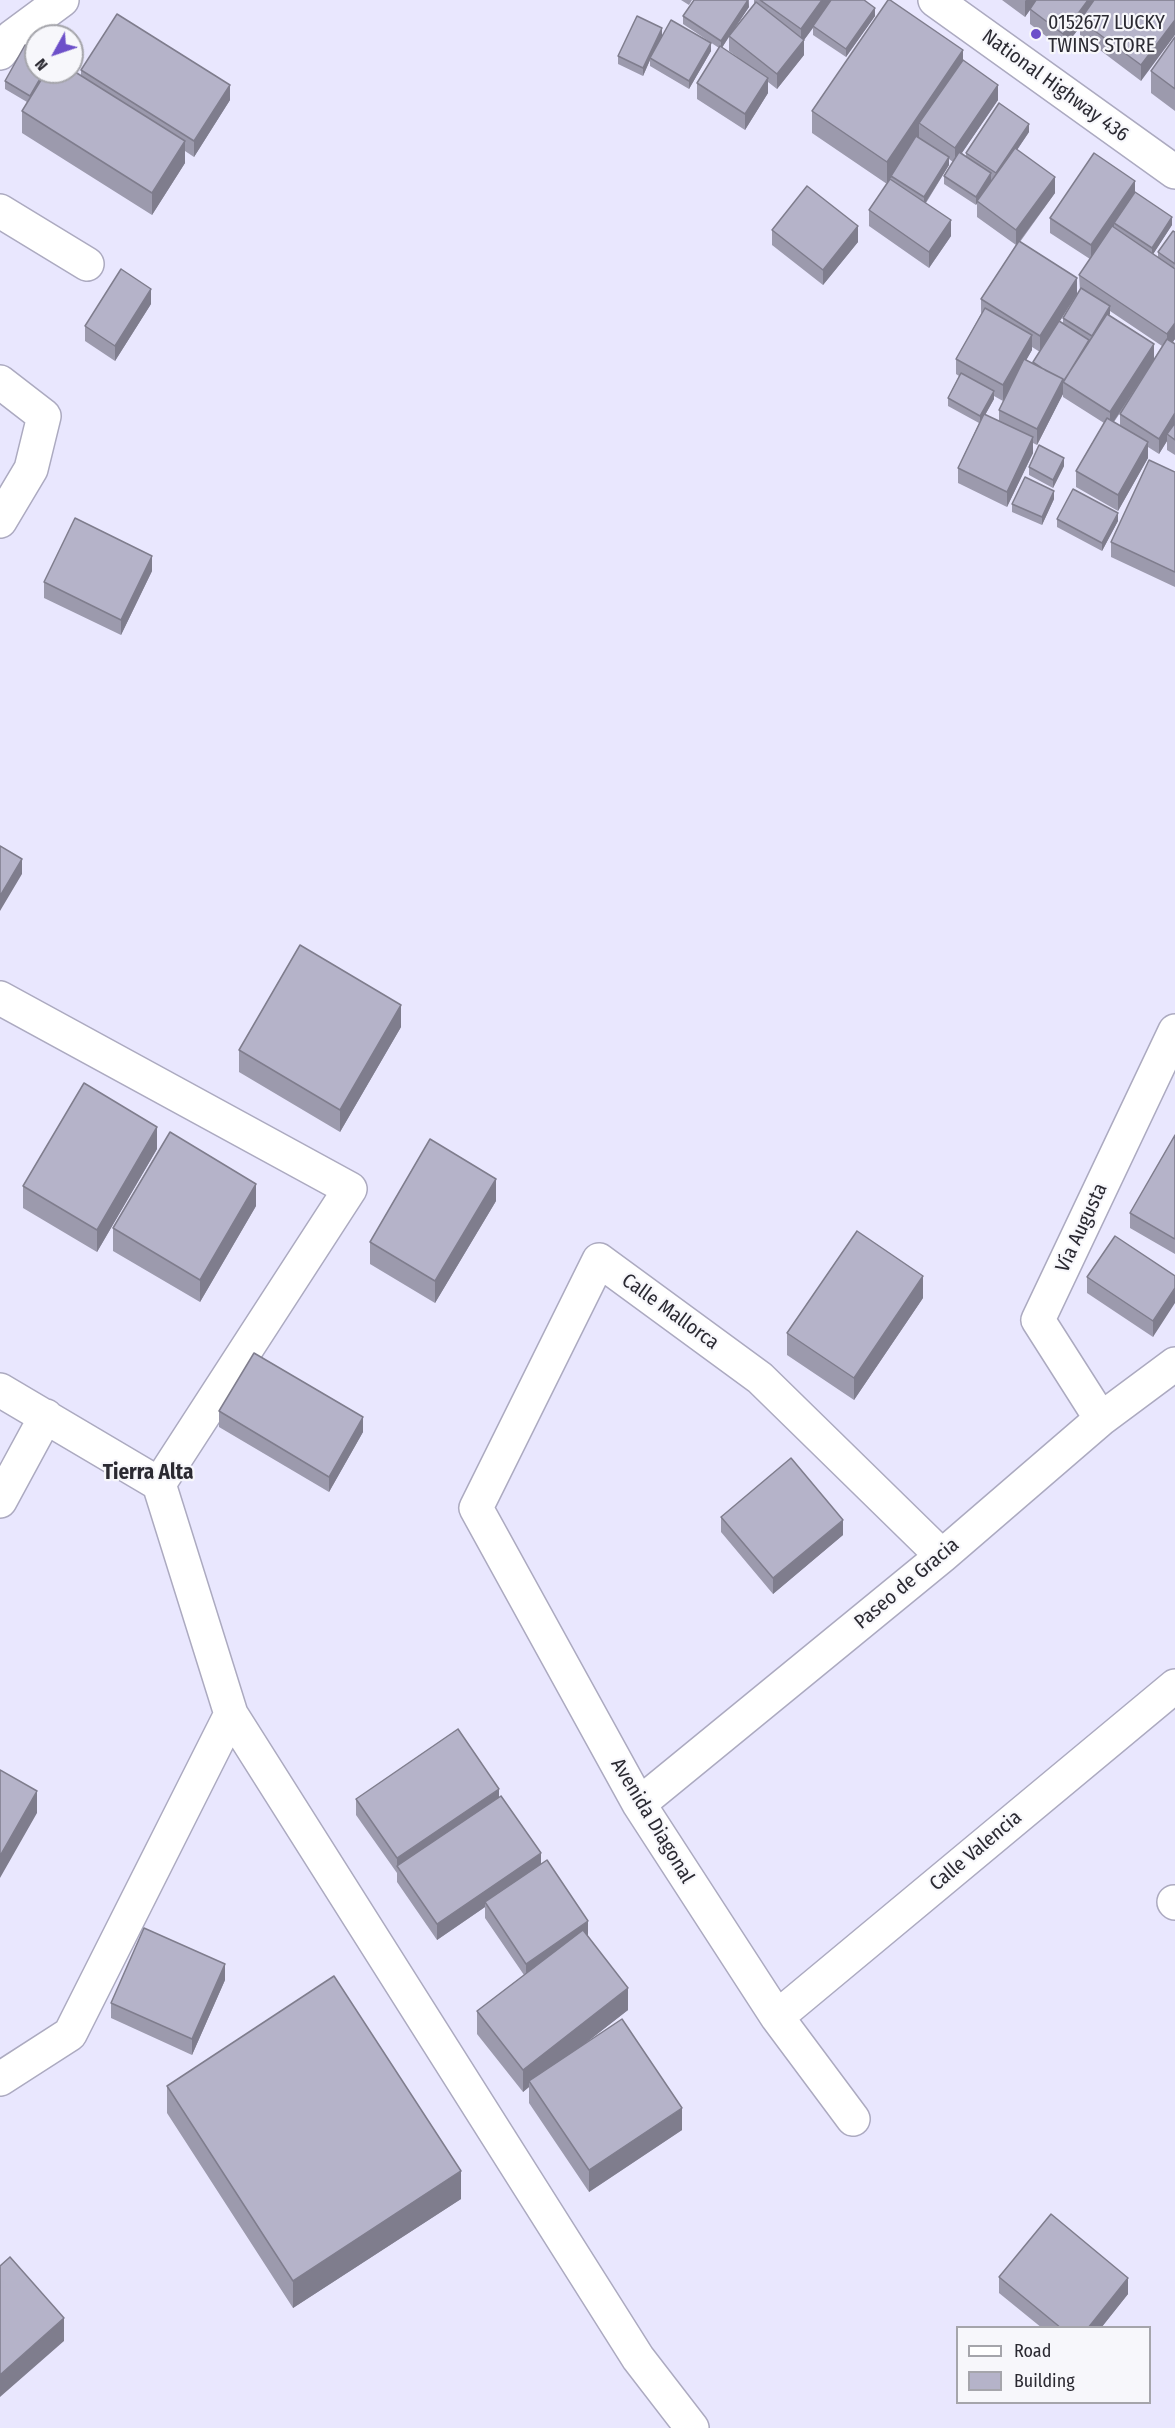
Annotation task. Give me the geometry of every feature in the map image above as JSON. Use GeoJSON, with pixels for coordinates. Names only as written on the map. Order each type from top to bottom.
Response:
{"type":"FeatureCollection","features":[{"type":"Feature","properties":{"kind":"street"},"geometry":{"type":"LineString","coordinates":[[0,53],[12,37],[62,0]]}},
{"type":"Feature","properties":{"kind":"street","name":"National Highway 436"},"geometry":{"type":"LineString","coordinates":[[935,0],[1175,172]]}},
{"type":"Feature","properties":{"kind":"street"},"geometry":{"type":"LineString","coordinates":[[0,211],[87,264]]}},
{"type":"Feature","properties":{"kind":"street"},"geometry":{"type":"LineString","coordinates":[[0,382],[44,416],[31,469],[0,521]]}},
{"type":"Feature","properties":{"kind":"street"},"geometry":{"type":"LineString","coordinates":[[0,998],[350,1189],[159,1484]]}},
{"type":"Feature","properties":{"kind":"street","name":"Vía Augusta"},"geometry":{"type":"LineString","coordinates":[[1101,1419],[1038,1320],[1175,1031]]}},
{"type":"Feature","properties":{"kind":"street","name":"Calle Mallorca"},"geometry":{"type":"LineString","coordinates":[[476,1508],[599,1260],[760,1378],[942,1556]]}},
{"type":"Feature","properties":{"kind":"street","name":"Paseo de Gracia"},"geometry":{"type":"LineString","coordinates":[[639,1804],[942,1556],[1101,1419],[1175,1364]]}},
{"type":"Feature","properties":{"kind":"street"},"geometry":{"type":"LineString","coordinates":[[0,1390],[159,1484],[231,1714],[638,2358],[692,2428]]}},
{"type":"Feature","properties":{"kind":"street"},"geometry":{"type":"LineString","coordinates":[[0,1501],[46,1416]]}},
{"type":"Feature","properties":{"kind":"street","name":"Avenida Diagonal"},"geometry":{"type":"LineString","coordinates":[[476,1508],[639,1804],[777,2017],[853,2119]]}},
{"type":"Feature","properties":{"kind":"street","name":"Calle Valencia"},"geometry":{"type":"LineString","coordinates":[[777,2017],[1175,1686]]}},
{"type":"Feature","properties":{"kind":"street"},"geometry":{"type":"LineString","coordinates":[[0,2079],[70,2034],[231,1714]]}},
{"type":"Feature","properties":{"kind":"building"},"geometry":{"type":"Polygon","coordinates":[[[694,0],[748,0],[721,41],[683,16],[694,0]]]}},
{"type":"Feature","properties":{"kind":"building"},"geometry":{"type":"Polygon","coordinates":[[[760,0],[822,0],[801,29],[760,0]]]}},
{"type":"Feature","properties":{"kind":"building"},"geometry":{"type":"Polygon","coordinates":[[[831,0],[864,0],[875,8],[846,49],[813,26],[831,0]]]}},
{"type":"Feature","properties":{"kind":"building"},"geometry":{"type":"Polygon","coordinates":[[[888,0],[963,50],[887,162],[812,111],[888,0]]]}},
{"type":"Feature","properties":{"kind":"building"},"geometry":{"type":"Polygon","coordinates":[[[1036,0],[1088,0],[1063,34],[1030,9],[1036,0]]]}},
{"type":"Feature","properties":{"kind":"building"},"geometry":{"type":"Polygon","coordinates":[[[1094,0],[1175,0],[1175,20],[1141,65],[1080,20],[1094,0]]]}},
{"type":"Feature","properties":{"kind":"building"},"geometry":{"type":"Polygon","coordinates":[[[756,2],[804,40],[777,74],[729,36],[756,2]]]}},
{"type":"Feature","properties":{"kind":"building"},"geometry":{"type":"Polygon","coordinates":[[[117,14],[230,85],[194,141],[84,72],[84,65],[117,14]]]}},
{"type":"Feature","properties":{"kind":"building"},"geometry":{"type":"Polygon","coordinates":[[[637,16],[662,28],[643,68],[618,56],[637,16]]]}},
{"type":"Feature","properties":{"kind":"building"},"geometry":{"type":"Polygon","coordinates":[[[671,20],[711,43],[689,81],[650,58],[671,20]]]}},
{"type":"Feature","properties":{"kind":"building"},"geometry":{"type":"Polygon","coordinates":[[[1175,37],[1175,89],[1151,71],[1175,37]]]}},
{"type":"Feature","properties":{"kind":"building"},"geometry":{"type":"Polygon","coordinates":[[[720,46],[768,78],[745,114],[697,83],[720,46]]]}},
{"type":"Feature","properties":{"kind":"building"},"geometry":{"type":"Polygon","coordinates":[[[24,47],[24,84],[37,84],[30,96],[5,81],[24,47]]]}},
{"type":"Feature","properties":{"kind":"building"},"geometry":{"type":"Polygon","coordinates":[[[963,60],[998,85],[955,148],[919,123],[963,60]]]}},
{"type":"Feature","properties":{"kind":"building"},"geometry":{"type":"Polygon","coordinates":[[[84,78],[185,141],[152,193],[22,111],[39,84],[84,84],[84,78]]]}},
{"type":"Feature","properties":{"kind":"building"},"geometry":{"type":"Polygon","coordinates":[[[999,103],[1029,124],[996,173],[966,153],[999,103]]]}},
{"type":"Feature","properties":{"kind":"building"},"geometry":{"type":"Polygon","coordinates":[[[916,136],[949,157],[924,197],[891,176],[916,136]]]}},
{"type":"Feature","properties":{"kind":"building"},"geometry":{"type":"Polygon","coordinates":[[[1015,148],[1055,177],[1016,230],[977,201],[1015,148]]]}},
{"type":"Feature","properties":{"kind":"building"},"geometry":{"type":"Polygon","coordinates":[[[959,152],[991,173],[976,197],[944,176],[959,152]]]}},
{"type":"Feature","properties":{"kind":"building"},"geometry":{"type":"Polygon","coordinates":[[[1094,153],[1135,181],[1091,245],[1050,218],[1094,153]]]}},
{"type":"Feature","properties":{"kind":"building"},"geometry":{"type":"Polygon","coordinates":[[[890,179],[951,220],[929,252],[869,210],[890,179]]]}},
{"type":"Feature","properties":{"kind":"building"},"geometry":{"type":"Polygon","coordinates":[[[807,186],[858,226],[823,270],[772,230],[807,186]]]}},
{"type":"Feature","properties":{"kind":"building"},"geometry":{"type":"Polygon","coordinates":[[[1135,192],[1172,217],[1152,248],[1114,223],[1135,192]]]}},
{"type":"Feature","properties":{"kind":"building"},"geometry":{"type":"Polygon","coordinates":[[[1112,226],[1175,269],[1175,323],[1167,334],[1079,275],[1112,226]]]}},
{"type":"Feature","properties":{"kind":"building"},"geometry":{"type":"Polygon","coordinates":[[[1173,231],[1175,232],[1175,264],[1158,252],[1173,231]]]}},
{"type":"Feature","properties":{"kind":"building"},"geometry":{"type":"Polygon","coordinates":[[[1019,241],[1077,278],[1040,336],[981,299],[1019,241]]]}},
{"type":"Feature","properties":{"kind":"building"},"geometry":{"type":"Polygon","coordinates":[[[121,269],[151,289],[115,346],[85,326],[121,269]]]}},
{"type":"Feature","properties":{"kind":"building"},"geometry":{"type":"Polygon","coordinates":[[[1081,288],[1110,306],[1092,336],[1063,318],[1081,288]]]}},
{"type":"Feature","properties":{"kind":"building"},"geometry":{"type":"Polygon","coordinates":[[[985,308],[1032,335],[1003,385],[956,359],[985,308]]]}},
{"type":"Feature","properties":{"kind":"building"},"geometry":{"type":"Polygon","coordinates":[[[1107,314],[1154,344],[1110,412],[1063,382],[1107,314]]]}},
{"type":"Feature","properties":{"kind":"building"},"geometry":{"type":"Polygon","coordinates":[[[1059,321],[1089,340],[1064,381],[1033,362],[1059,321]]]}},
{"type":"Feature","properties":{"kind":"building"},"geometry":{"type":"Polygon","coordinates":[[[1167,339],[1175,344],[1175,413],[1159,439],[1120,414],[1167,339]]]}},
{"type":"Feature","properties":{"kind":"building"},"geometry":{"type":"Polygon","coordinates":[[[1024,359],[1063,379],[1037,429],[999,410],[1024,359]]]}},
{"type":"Feature","properties":{"kind":"building"},"geometry":{"type":"Polygon","coordinates":[[[961,373],[994,391],[980,416],[948,398],[961,373]]]}},
{"type":"Feature","properties":{"kind":"building"},"geometry":{"type":"Polygon","coordinates":[[[984,414],[1033,437],[1007,492],[958,468],[984,414]]]}},
{"type":"Feature","properties":{"kind":"building"},"geometry":{"type":"Polygon","coordinates":[[[1107,418],[1148,442],[1118,495],[1076,471],[1107,418]]]}},
{"type":"Feature","properties":{"kind":"building"},"geometry":{"type":"Polygon","coordinates":[[[1175,423],[1175,440],[1167,434],[1175,423]]]}},
{"type":"Feature","properties":{"kind":"building"},"geometry":{"type":"Polygon","coordinates":[[[1039,445],[1064,458],[1053,480],[1029,467],[1039,445]]]}},
{"type":"Feature","properties":{"kind":"building"},"geometry":{"type":"Polygon","coordinates":[[[1149,460],[1175,472],[1175,572],[1111,542],[1149,460]]]}},
{"type":"Feature","properties":{"kind":"building"},"geometry":{"type":"Polygon","coordinates":[[[1025,477],[1054,491],[1042,517],[1012,504],[1025,477]]]}},
{"type":"Feature","properties":{"kind":"building"},"geometry":{"type":"Polygon","coordinates":[[[1073,489],[1118,513],[1102,543],[1057,519],[1073,489]]]}},
{"type":"Feature","properties":{"kind":"building"},"geometry":{"type":"Polygon","coordinates":[[[75,518],[152,556],[121,620],[44,582],[75,518]]]}},
{"type":"Feature","properties":{"kind":"building"},"geometry":{"type":"Polygon","coordinates":[[[0,846],[22,859],[0,896],[0,846]]]}},
{"type":"Feature","properties":{"kind":"building"},"geometry":{"type":"Polygon","coordinates":[[[300,945],[401,1005],[340,1110],[239,1050],[300,945]]]}},
{"type":"Feature","properties":{"kind":"building"},"geometry":{"type":"Polygon","coordinates":[[[84,1083],[157,1127],[97,1230],[23,1186],[84,1083]]]}},
{"type":"Feature","properties":{"kind":"building"},"geometry":{"type":"Polygon","coordinates":[[[170,1132],[256,1184],[200,1280],[113,1228],[170,1132]]]}},
{"type":"Feature","properties":{"kind":"building"},"geometry":{"type":"Polygon","coordinates":[[[1175,1135],[1175,1239],[1130,1213],[1175,1135]]]}},
{"type":"Feature","properties":{"kind":"building"},"geometry":{"type":"Polygon","coordinates":[[[430,1139],[496,1179],[435,1281],[370,1242],[430,1139]]]}},
{"type":"Feature","properties":{"kind":"building"},"geometry":{"type":"Polygon","coordinates":[[[857,1231],[923,1276],[854,1378],[787,1333],[857,1231]]]}},
{"type":"Feature","properties":{"kind":"building"},"geometry":{"type":"Polygon","coordinates":[[[1115,1236],[1175,1276],[1175,1288],[1153,1321],[1087,1277],[1115,1236]]]}},
{"type":"Feature","properties":{"kind":"building"},"geometry":{"type":"Polygon","coordinates":[[[254,1353],[363,1417],[329,1477],[219,1411],[254,1353]]]}},
{"type":"Feature","properties":{"kind":"building"},"geometry":{"type":"Polygon","coordinates":[[[791,1458],[843,1520],[773,1578],[721,1517],[791,1458]]]}},
{"type":"Feature","properties":{"kind":"building"},"geometry":{"type":"Polygon","coordinates":[[[458,1729],[499,1789],[397,1858],[356,1799],[458,1729]]]}},
{"type":"Feature","properties":{"kind":"building"},"geometry":{"type":"Polygon","coordinates":[[[0,1770],[37,1791],[0,1856],[0,1770]]]}},
{"type":"Feature","properties":{"kind":"building"},"geometry":{"type":"Polygon","coordinates":[[[501,1796],[541,1853],[437,1924],[397,1866],[501,1796]]]}},
{"type":"Feature","properties":{"kind":"building"},"geometry":{"type":"Polygon","coordinates":[[[547,1860],[588,1921],[526,1964],[485,1902],[547,1860]]]}},
{"type":"Feature","properties":{"kind":"building"},"geometry":{"type":"Polygon","coordinates":[[[144,1928],[225,1964],[192,2039],[111,2003],[144,1928]]]}},
{"type":"Feature","properties":{"kind":"building"},"geometry":{"type":"Polygon","coordinates":[[[583,1930],[628,1988],[523,2070],[477,2011],[583,1930]]]}},
{"type":"Feature","properties":{"kind":"building"},"geometry":{"type":"Polygon","coordinates":[[[334,1976],[461,2171],[293,2281],[167,2086],[334,1976]]]}},
{"type":"Feature","properties":{"kind":"building"},"geometry":{"type":"Polygon","coordinates":[[[622,2019],[682,2108],[589,2170],[529,2081],[622,2019]]]}},
{"type":"Feature","properties":{"kind":"building"},"geometry":{"type":"Polygon","coordinates":[[[1051,2214],[1128,2278],[1090,2326],[1059,2326],[999,2277],[1051,2214]]]}},
{"type":"Feature","properties":{"kind":"building"},"geometry":{"type":"Polygon","coordinates":[[[10,2257],[64,2318],[0,2375],[0,2266],[10,2257]]]}},
{"type":"Feature","properties":{"kind":"place","name":"0152677 LUCKY TWINS STORE"},"geometry":{"type":"Point","coordinates":[1036,34]}},
{"type":"Feature","properties":{"kind":"district","name":"Tierra Alta"},"geometry":{"type":"Point","coordinates":[148,1473]}}]}
